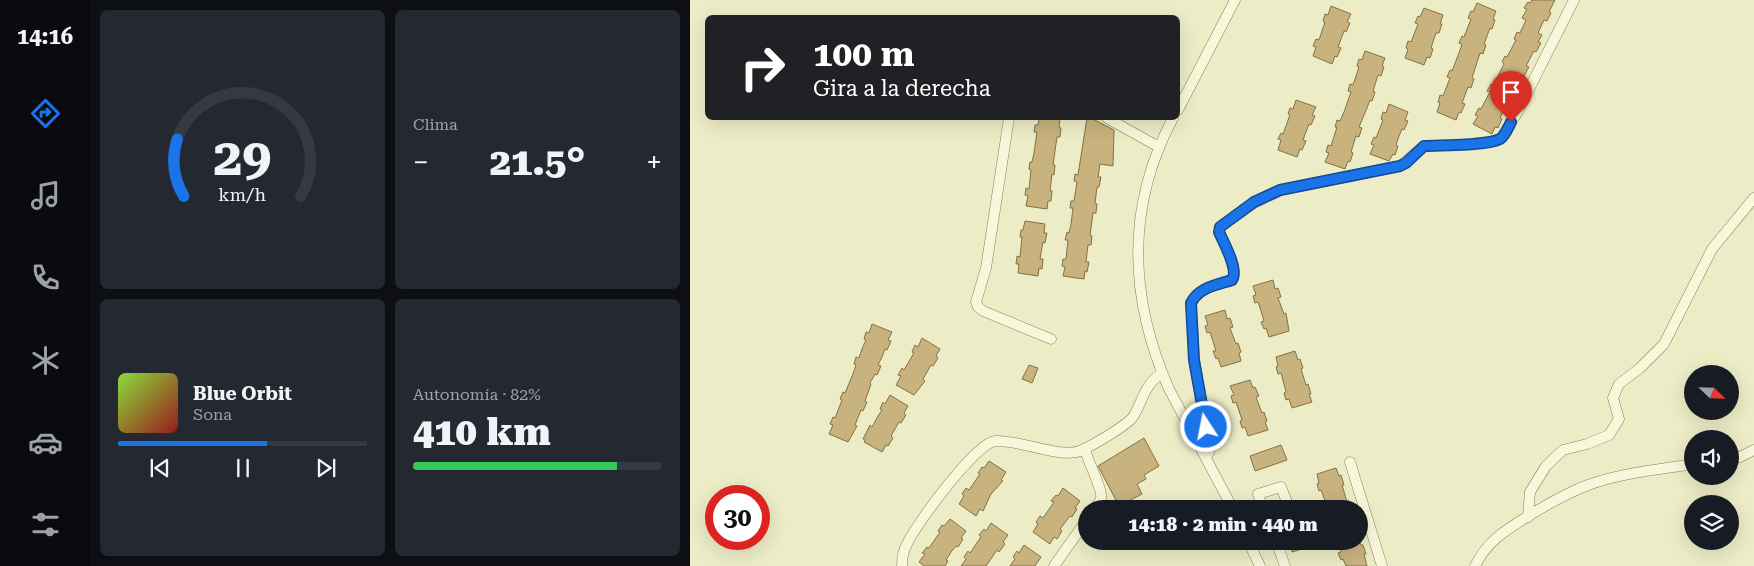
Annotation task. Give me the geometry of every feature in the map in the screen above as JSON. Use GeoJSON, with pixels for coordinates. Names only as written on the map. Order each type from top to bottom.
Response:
{"type":"FeatureCollection","features":[{"type":"Feature","properties":{"kind":"street"},"geometry":{"type":"LineString","coordinates":[[1180,106],[1234,0]]}},
{"type":"Feature","properties":{"kind":"street"},"geometry":{"type":"LineString","coordinates":[[1206,458],[1209,454],[1208,439],[1194,360],[1191,303],[1200,292],[1232,280],[1234,277],[1234,269],[1219,232],[1220,227],[1254,202],[1280,190],[1400,166],[1406,163],[1424,146],[1460,145],[1494,141],[1502,138],[1517,113],[1574,0]]}},
{"type":"Feature","properties":{"kind":"street"},"geometry":{"type":"LineString","coordinates":[[1009,120],[986,268],[976,302],[983,311],[1051,339]]}},
{"type":"Feature","properties":{"kind":"street"},"geometry":{"type":"LineString","coordinates":[[1111,120],[1159,147]]}},
{"type":"Feature","properties":{"kind":"street"},"geometry":{"type":"LineString","coordinates":[[1172,120],[1159,147],[1144,194],[1139,249],[1141,294],[1151,339],[1162,373],[1228,500]]}},
{"type":"Feature","properties":{"kind":"street"},"geometry":{"type":"LineString","coordinates":[[1528,517],[1530,492],[1546,466],[1562,450],[1586,444],[1609,435],[1619,419],[1613,398],[1619,384],[1640,368],[1664,344],[1712,249],[1754,198]]}},
{"type":"Feature","properties":{"kind":"street"},"geometry":{"type":"LineString","coordinates":[[902,566],[904,551],[911,536],[968,461],[986,444],[1009,441],[1078,452],[1129,421],[1147,387],[1162,373]]}},
{"type":"Feature","properties":{"kind":"street"},"geometry":{"type":"LineString","coordinates":[[1084,449],[1101,493],[1100,500]]}},
{"type":"Feature","properties":{"kind":"street"},"geometry":{"type":"LineString","coordinates":[[1739,457],[1754,450]]}},
{"type":"Feature","properties":{"kind":"street"},"geometry":{"type":"LineString","coordinates":[[1350,462],[1382,566]]}},
{"type":"Feature","properties":{"kind":"street"},"geometry":{"type":"LineString","coordinates":[[1475,566],[1491,541],[1528,517],[1576,490],[1598,482],[1684,466]]}},
{"type":"Feature","properties":{"kind":"street"},"geometry":{"type":"LineString","coordinates":[[1260,500],[1258,494],[1281,487],[1286,500]]}},
{"type":"Feature","properties":{"kind":"street"},"geometry":{"type":"LineString","coordinates":[[1054,566],[1078,532]]}},
{"type":"Feature","properties":{"kind":"street"},"geometry":{"type":"LineString","coordinates":[[1252,550],[1260,566]]}},
{"type":"Feature","properties":{"kind":"street"},"geometry":{"type":"LineString","coordinates":[[1279,550],[1285,566]]}},
{"type":"Feature","properties":{"kind":"building"},"geometry":{"type":"Polygon","coordinates":[[[1532,0],[1555,0],[1547,21],[1544,20],[1538,33],[1542,35],[1538,42],[1541,43],[1526,66],[1529,67],[1524,76],[1522,75],[1512,94],[1514,96],[1510,104],[1507,103],[1500,118],[1502,119],[1498,128],[1495,127],[1492,134],[1473,124],[1478,116],[1475,115],[1479,108],[1481,109],[1490,92],[1487,91],[1491,84],[1493,86],[1504,64],[1502,62],[1505,56],[1507,57],[1516,40],[1514,39],[1517,32],[1520,33],[1526,20],[1522,18],[1527,9],[1524,8],[1532,0]]]}},
{"type":"Feature","properties":{"kind":"building"},"geometry":{"type":"Polygon","coordinates":[[[1477,3],[1496,11],[1493,19],[1495,20],[1484,44],[1486,45],[1483,54],[1480,53],[1472,78],[1474,79],[1471,88],[1468,87],[1462,103],[1465,104],[1456,120],[1437,112],[1440,103],[1438,102],[1440,95],[1443,96],[1450,78],[1447,77],[1450,70],[1452,71],[1459,53],[1462,44],[1459,43],[1462,36],[1464,37],[1471,19],[1468,18],[1477,3]]]}},
{"type":"Feature","properties":{"kind":"building"},"geometry":{"type":"Polygon","coordinates":[[[1331,6],[1351,14],[1347,22],[1350,23],[1346,32],[1344,31],[1338,47],[1341,48],[1332,64],[1313,56],[1316,47],[1313,46],[1316,39],[1319,40],[1325,22],[1323,21],[1325,14],[1328,15],[1331,6]]]}},
{"type":"Feature","properties":{"kind":"building"},"geometry":{"type":"Polygon","coordinates":[[[1424,8],[1443,15],[1439,33],[1436,33],[1431,48],[1433,49],[1430,58],[1427,57],[1424,65],[1405,58],[1408,41],[1411,42],[1418,24],[1415,23],[1424,8]]]}},
{"type":"Feature","properties":{"kind":"building"},"geometry":{"type":"Polygon","coordinates":[[[1365,51],[1385,58],[1382,66],[1384,67],[1381,76],[1378,75],[1372,101],[1370,100],[1359,127],[1362,128],[1359,137],[1356,136],[1350,162],[1348,161],[1345,169],[1325,162],[1329,153],[1326,152],[1328,145],[1331,146],[1337,127],[1335,127],[1337,120],[1340,121],[1344,112],[1351,92],[1348,91],[1350,84],[1353,85],[1359,67],[1357,66],[1359,59],[1362,60],[1365,51]]]}},
{"type":"Feature","properties":{"kind":"building"},"geometry":{"type":"Polygon","coordinates":[[[1296,100],[1316,107],[1312,115],[1315,116],[1311,125],[1309,124],[1303,140],[1306,141],[1297,157],[1278,150],[1281,140],[1278,139],[1281,133],[1283,134],[1290,115],[1288,114],[1290,108],[1293,109],[1296,100]]]}},
{"type":"Feature","properties":{"kind":"building"},"geometry":{"type":"Polygon","coordinates":[[[1389,104],[1408,112],[1405,120],[1408,121],[1399,136],[1395,155],[1393,154],[1389,161],[1370,154],[1374,145],[1371,144],[1374,137],[1376,138],[1383,120],[1381,119],[1383,112],[1386,113],[1389,104]]]}},
{"type":"Feature","properties":{"kind":"building"},"geometry":{"type":"Polygon","coordinates":[[[1039,120],[1060,120],[1059,127],[1061,128],[1060,137],[1057,137],[1053,165],[1055,165],[1050,191],[1052,191],[1051,201],[1048,201],[1047,209],[1026,206],[1028,196],[1025,195],[1026,188],[1029,189],[1031,170],[1029,169],[1034,153],[1037,132],[1034,132],[1035,125],[1038,125],[1039,120]]]}},
{"type":"Feature","properties":{"kind":"building"},"geometry":{"type":"Polygon","coordinates":[[[1087,120],[1095,120],[1114,130],[1113,166],[1100,164],[1098,177],[1101,177],[1099,187],[1097,187],[1096,213],[1093,213],[1090,235],[1092,236],[1091,245],[1088,245],[1086,262],[1089,262],[1084,279],[1063,276],[1065,267],[1062,266],[1063,259],[1066,259],[1068,240],[1065,240],[1071,224],[1073,208],[1070,208],[1071,201],[1074,201],[1077,182],[1074,181],[1075,174],[1078,175],[1087,120]]]}},
{"type":"Feature","properties":{"kind":"building"},"geometry":{"type":"Polygon","coordinates":[[[1025,221],[1045,224],[1044,233],[1047,233],[1045,243],[1043,242],[1040,259],[1043,259],[1042,269],[1039,268],[1038,276],[1018,273],[1019,264],[1016,264],[1017,256],[1020,257],[1022,237],[1020,237],[1025,221]]]}},
{"type":"Feature","properties":{"kind":"building"},"geometry":{"type":"Polygon","coordinates":[[[1273,280],[1275,289],[1278,288],[1281,297],[1278,298],[1284,314],[1286,313],[1289,331],[1269,337],[1266,328],[1264,329],[1261,322],[1264,321],[1258,302],[1255,303],[1253,296],[1256,295],[1253,286],[1273,280]]]}},
{"type":"Feature","properties":{"kind":"building"},"geometry":{"type":"Polygon","coordinates":[[[1225,310],[1227,319],[1230,318],[1233,327],[1230,328],[1236,344],[1238,343],[1241,352],[1239,353],[1241,361],[1221,367],[1213,351],[1216,351],[1210,332],[1207,333],[1205,326],[1208,325],[1205,316],[1225,310]]]}},
{"type":"Feature","properties":{"kind":"building"},"geometry":{"type":"Polygon","coordinates":[[[872,324],[892,332],[888,340],[891,341],[878,365],[881,366],[877,375],[875,374],[870,383],[865,401],[867,402],[863,411],[861,410],[855,425],[857,426],[848,442],[829,434],[833,425],[830,424],[833,417],[835,418],[842,400],[840,399],[843,392],[845,393],[853,374],[856,357],[859,358],[866,340],[864,339],[866,332],[869,333],[872,324]]]}},
{"type":"Feature","properties":{"kind":"building"},"geometry":{"type":"Polygon","coordinates":[[[922,338],[940,349],[936,356],[938,358],[933,366],[931,365],[923,379],[925,381],[914,395],[896,385],[901,376],[898,375],[902,368],[904,370],[914,353],[912,352],[915,345],[918,347],[922,338]]]}},
{"type":"Feature","properties":{"kind":"building"},"geometry":{"type":"Polygon","coordinates":[[[1295,351],[1303,368],[1301,369],[1306,385],[1308,384],[1312,402],[1292,408],[1289,399],[1286,400],[1281,373],[1278,374],[1276,367],[1278,366],[1276,357],[1295,351]]]}},
{"type":"Feature","properties":{"kind":"building"},"geometry":{"type":"Polygon","coordinates":[[[1029,365],[1038,368],[1032,383],[1022,379],[1029,365]]]}},
{"type":"Feature","properties":{"kind":"building"},"geometry":{"type":"Polygon","coordinates":[[[1250,380],[1259,396],[1256,397],[1262,413],[1264,412],[1268,430],[1248,436],[1245,427],[1242,428],[1240,421],[1242,420],[1236,402],[1233,403],[1231,396],[1234,395],[1230,386],[1250,380]]]}},
{"type":"Feature","properties":{"kind":"building"},"geometry":{"type":"Polygon","coordinates":[[[890,395],[908,406],[904,413],[906,415],[901,423],[899,422],[891,436],[893,438],[882,452],[864,442],[865,440],[863,439],[870,425],[872,427],[882,410],[880,409],[883,402],[885,404],[890,395]]]}},
{"type":"Feature","properties":{"kind":"building"},"geometry":{"type":"Polygon","coordinates":[[[1144,438],[1159,466],[1144,475],[1146,479],[1137,484],[1142,494],[1130,500],[1116,500],[1098,466],[1144,438]]]}},
{"type":"Feature","properties":{"kind":"building"},"geometry":{"type":"Polygon","coordinates":[[[1281,445],[1287,460],[1255,471],[1250,456],[1281,445]]]}},
{"type":"Feature","properties":{"kind":"building"},"geometry":{"type":"Polygon","coordinates":[[[989,461],[1006,472],[1001,480],[1003,481],[991,494],[983,511],[980,509],[976,516],[959,504],[966,488],[969,490],[980,474],[978,473],[982,467],[984,468],[989,461]]]}},
{"type":"Feature","properties":{"kind":"building"},"geometry":{"type":"Polygon","coordinates":[[[1336,468],[1339,476],[1341,475],[1346,500],[1325,500],[1321,490],[1319,491],[1317,474],[1336,468]]]}},
{"type":"Feature","properties":{"kind":"building"},"geometry":{"type":"Polygon","coordinates":[[[1063,488],[1079,500],[1075,508],[1077,509],[1072,517],[1070,516],[1060,529],[1062,531],[1057,539],[1054,537],[1050,544],[1033,532],[1040,516],[1043,518],[1054,502],[1051,501],[1056,495],[1058,496],[1063,488]]]}},
{"type":"Feature","properties":{"kind":"building"},"geometry":{"type":"Polygon","coordinates":[[[950,519],[966,531],[961,538],[963,539],[958,547],[956,546],[951,552],[945,566],[924,566],[919,562],[925,554],[922,553],[927,547],[929,548],[940,532],[938,531],[942,525],[944,526],[950,519]]]}},
{"type":"Feature","properties":{"kind":"building"},"geometry":{"type":"Polygon","coordinates":[[[991,523],[1008,535],[1003,542],[1005,544],[999,552],[997,550],[986,566],[961,566],[966,559],[964,557],[968,551],[970,553],[981,537],[979,535],[984,529],[986,531],[991,523]]]}},
{"type":"Feature","properties":{"kind":"building"},"geometry":{"type":"Polygon","coordinates":[[[1024,545],[1041,557],[1035,566],[1010,566],[1015,559],[1013,557],[1017,551],[1019,553],[1024,545]]]}},
{"type":"Feature","properties":{"kind":"building"},"geometry":{"type":"Polygon","coordinates":[[[1340,550],[1365,550],[1367,566],[1346,566],[1338,553],[1341,552],[1340,550]]]}},
{"type":"Feature","properties":{"kind":"route"},"geometry":{"type":"LineString","coordinates":[[1206,427],[1194,360],[1191,303],[1200,292],[1232,280],[1234,277],[1234,269],[1219,232],[1220,227],[1254,202],[1280,190],[1400,166],[1406,163],[1424,146],[1460,145],[1494,141],[1502,138],[1511,122]]}}]}
